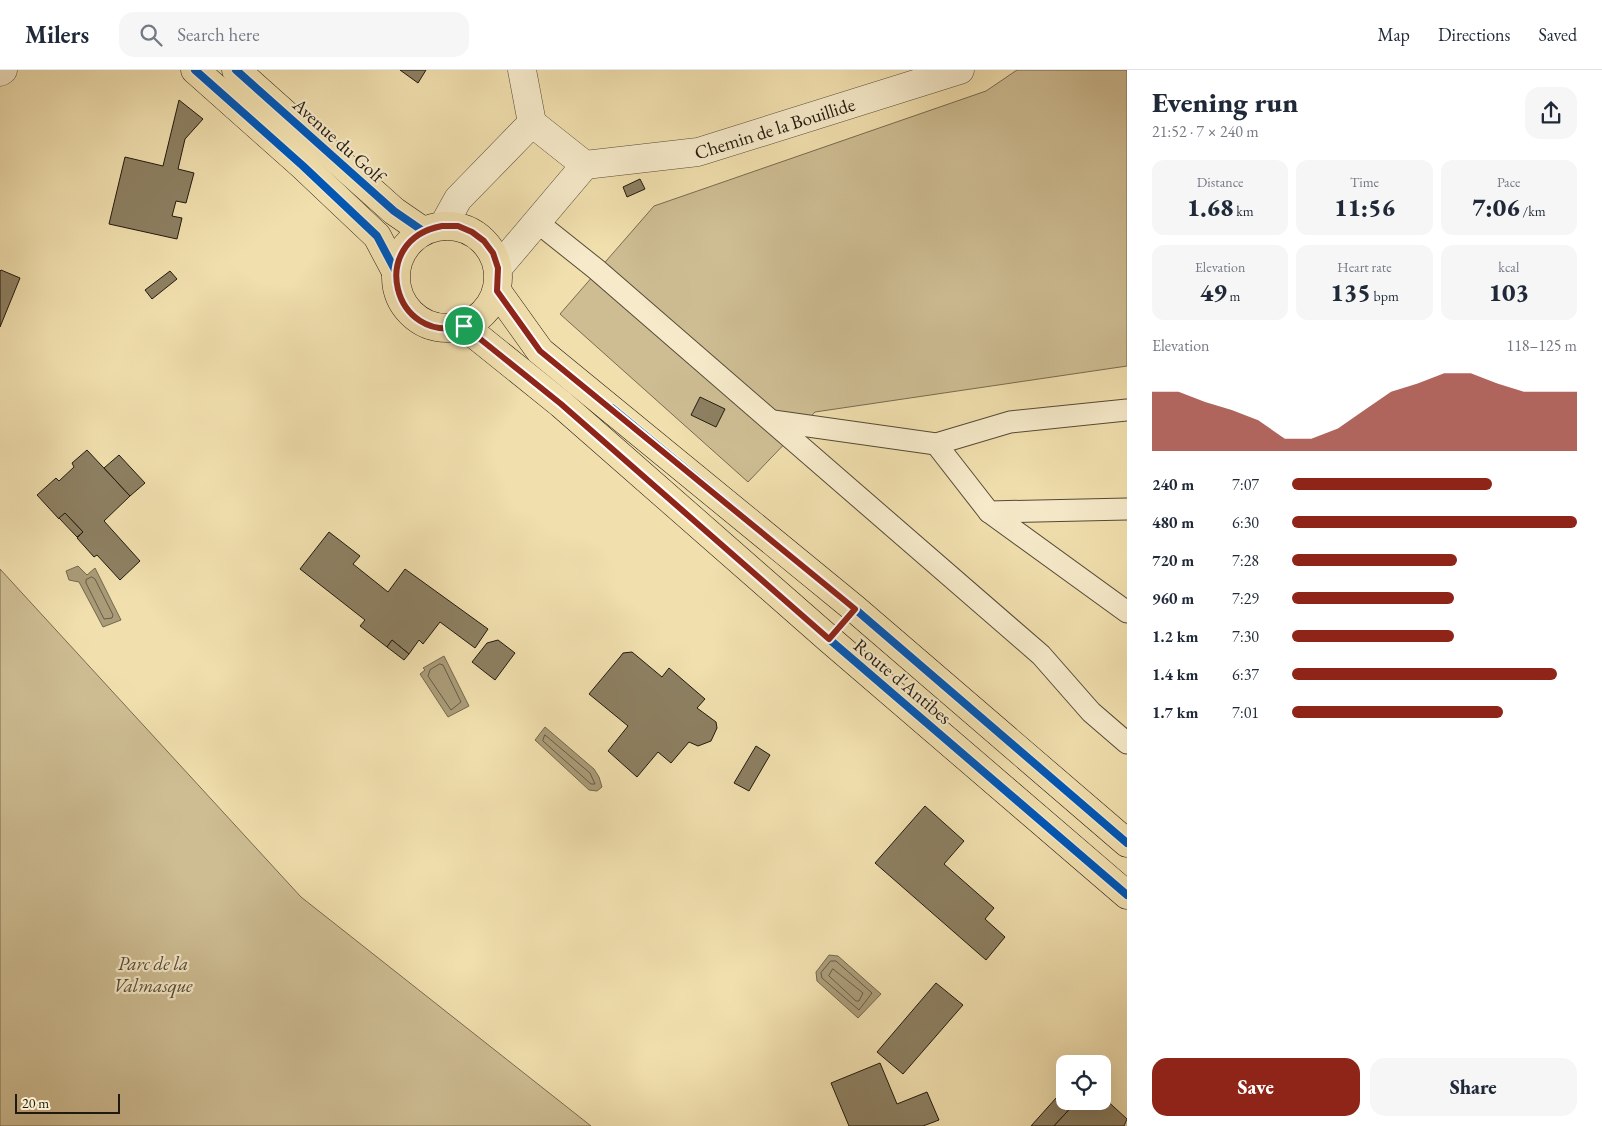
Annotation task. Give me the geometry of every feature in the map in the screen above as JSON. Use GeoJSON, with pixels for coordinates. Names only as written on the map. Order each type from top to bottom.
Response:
{"type":"FeatureCollection","features":[{"type":"Feature","properties":{"kind":"main road"},"geometry":{"type":"LineString","coordinates":[[195,70],[303,166],[377,236],[395,270]]}},
{"type":"Feature","properties":{"kind":"main road","name":"Avenue du Golf"},"geometry":{"type":"LineString","coordinates":[[236,70],[394,211],[433,228]]}},
{"type":"Feature","properties":{"kind":"main road"},"geometry":{"type":"LineString","coordinates":[[458,226],[472,232],[484,241],[493,253],[498,280],[490,306],[479,318],[464,326],[440,328],[425,323],[412,315],[402,302],[396,287],[395,270],[400,255],[410,242],[433,228],[458,226]]}},
{"type":"Feature","properties":{"kind":"main road","name":"Route d'Antibes"},"geometry":{"type":"LineString","coordinates":[[498,280],[540,351],[855,609],[1127,843]]}},
{"type":"Feature","properties":{"kind":"main road","name":"Route d'Antibes"},"geometry":{"type":"LineString","coordinates":[[464,326],[561,404],[829,639],[1127,894]]}},
{"type":"Feature","properties":{"kind":"main road"},"geometry":{"type":"LineString","coordinates":[[829,639],[855,609]]}},
{"type":"Feature","properties":{"kind":"main road"},"geometry":{"type":"LineString","coordinates":[[1068,842],[1092,813]]}},
{"type":"Feature","properties":{"kind":"street"},"geometry":{"type":"LineString","coordinates":[[0,72],[4,70]]}},
{"type":"Feature","properties":{"kind":"street"},"geometry":{"type":"LineString","coordinates":[[498,280],[537,222],[585,165],[532,123],[522,70]]}},
{"type":"Feature","properties":{"kind":"street","name":"Chemin de la Bouillide"},"geometry":{"type":"LineString","coordinates":[[585,165],[698,152],[960,70]]}},
{"type":"Feature","properties":{"kind":"street"},"geometry":{"type":"LineString","coordinates":[[433,228],[458,199],[532,123]]}},
{"type":"Feature","properties":{"kind":"lane"},"geometry":{"type":"LineString","coordinates":[[537,222],[596,269],[1041,655],[1091,712],[1127,743]]}},
{"type":"Feature","properties":{"kind":"lane"},"geometry":{"type":"LineString","coordinates":[[773,422],[936,444],[1010,422],[1127,410]]}},
{"type":"Feature","properties":{"kind":"lane"},"geometry":{"type":"LineString","coordinates":[[936,444],[989,512],[1127,612]]}},
{"type":"Feature","properties":{"kind":"lane"},"geometry":{"type":"LineString","coordinates":[[989,512],[1127,509]]}},
{"type":"Feature","properties":{"kind":"green space"},"geometry":{"type":"Polygon","coordinates":[[[1017,70],[1127,70],[1127,366],[815,412],[748,482],[560,314],[654,206],[986,91],[1017,70]]]}},
{"type":"Feature","properties":{"kind":"green space","name":"Parc de la Valmasque"},"geometry":{"type":"Polygon","coordinates":[[[0,569],[301,897],[591,1126],[0,1126],[0,569]]]}},
{"type":"Feature","properties":{"kind":"water"},"geometry":{"type":"Polygon","coordinates":[[[78,566],[87,575],[95,568],[121,620],[103,627],[79,582],[69,580],[66,571],[78,566]]]}},
{"type":"Feature","properties":{"kind":"water"},"geometry":{"type":"Polygon","coordinates":[[[444,656],[469,706],[448,717],[420,674],[425,670],[423,668],[444,656]]]}},
{"type":"Feature","properties":{"kind":"water"},"geometry":{"type":"Polygon","coordinates":[[[545,727],[594,769],[602,787],[597,791],[589,790],[535,740],[545,727]]]}},
{"type":"Feature","properties":{"kind":"water"},"geometry":{"type":"Polygon","coordinates":[[[829,955],[838,956],[881,994],[858,1018],[817,981],[816,972],[829,955]]]}},
{"type":"Feature","properties":{"kind":"building"},"geometry":{"type":"Polygon","coordinates":[[[400,70],[426,70],[418,83],[400,70]]]}},
{"type":"Feature","properties":{"kind":"building"},"geometry":{"type":"Polygon","coordinates":[[[179,100],[203,119],[185,139],[178,169],[194,173],[186,203],[176,201],[172,216],[182,218],[177,239],[109,224],[125,157],[163,166],[179,100]]]}},
{"type":"Feature","properties":{"kind":"building"},"geometry":{"type":"Polygon","coordinates":[[[640,179],[645,189],[627,197],[623,187],[640,179]]]}},
{"type":"Feature","properties":{"kind":"building"},"geometry":{"type":"Polygon","coordinates":[[[0,271],[20,278],[0,327],[0,271]]]}},
{"type":"Feature","properties":{"kind":"building"},"geometry":{"type":"Polygon","coordinates":[[[170,271],[177,279],[152,299],[145,290],[170,271]]]}},
{"type":"Feature","properties":{"kind":"building"},"geometry":{"type":"Polygon","coordinates":[[[700,397],[725,409],[716,427],[691,415],[700,397]]]}},
{"type":"Feature","properties":{"kind":"building"},"geometry":{"type":"Polygon","coordinates":[[[87,450],[130,496],[104,521],[140,561],[120,580],[97,555],[94,557],[77,538],[83,532],[65,513],[59,519],[37,495],[56,478],[59,481],[74,467],[72,463],[87,450]]]}},
{"type":"Feature","properties":{"kind":"building"},"geometry":{"type":"Polygon","coordinates":[[[119,455],[145,483],[130,496],[104,468],[119,455]]]}},
{"type":"Feature","properties":{"kind":"building"},"geometry":{"type":"Polygon","coordinates":[[[65,513],[83,532],[77,537],[59,518],[65,513]]]}},
{"type":"Feature","properties":{"kind":"building"},"geometry":{"type":"Polygon","coordinates":[[[329,532],[360,556],[353,564],[388,592],[405,569],[488,629],[475,648],[440,622],[423,644],[419,640],[409,654],[392,640],[387,647],[360,626],[365,620],[300,569],[329,532]]]}},
{"type":"Feature","properties":{"kind":"building"},"geometry":{"type":"Polygon","coordinates":[[[392,640],[409,654],[404,660],[387,647],[392,640]]]}},
{"type":"Feature","properties":{"kind":"building"},"geometry":{"type":"Polygon","coordinates":[[[498,640],[515,653],[495,680],[472,662],[487,643],[498,640]]]}},
{"type":"Feature","properties":{"kind":"building"},"geometry":{"type":"Polygon","coordinates":[[[632,652],[662,677],[669,668],[705,699],[697,708],[716,722],[717,728],[711,741],[698,746],[689,742],[671,763],[658,752],[637,777],[608,751],[628,726],[589,694],[623,653],[632,652]]]}},
{"type":"Feature","properties":{"kind":"building"},"geometry":{"type":"Polygon","coordinates":[[[756,746],[770,755],[749,791],[734,783],[756,746]]]}},
{"type":"Feature","properties":{"kind":"building"},"geometry":{"type":"Polygon","coordinates":[[[925,806],[964,841],[944,864],[994,908],[985,919],[1005,937],[986,960],[875,863],[925,806]]]}},
{"type":"Feature","properties":{"kind":"building"},"geometry":{"type":"Polygon","coordinates":[[[936,983],[963,1005],[903,1074],[877,1052],[936,983]]]}},
{"type":"Feature","properties":{"kind":"building"},"geometry":{"type":"Polygon","coordinates":[[[880,1063],[897,1104],[927,1092],[939,1120],[923,1126],[849,1126],[831,1083],[880,1063]]]}},
{"type":"Feature","properties":{"kind":"building"},"geometry":{"type":"Polygon","coordinates":[[[1056,1098],[1056,1110],[1069,1110],[1054,1126],[1031,1126],[1056,1098]]]}},
{"type":"Feature","properties":{"kind":"building"},"geometry":{"type":"Polygon","coordinates":[[[1111,1104],[1127,1119],[1124,1126],[1054,1126],[1069,1110],[1111,1110],[1111,1104]]]}},
{"type":"Feature","properties":{"kind":"cycle path"},"geometry":{"type":"LineString","coordinates":[[195,70],[303,166],[377,236],[395,270]]}},
{"type":"Feature","properties":{"kind":"cycle path"},"geometry":{"type":"LineString","coordinates":[[236,70],[394,211],[423,231]]}},
{"type":"Feature","properties":{"kind":"cycle path"},"geometry":{"type":"LineString","coordinates":[[612,408],[855,609],[1127,843]]}},
{"type":"Feature","properties":{"kind":"cycle path"},"geometry":{"type":"LineString","coordinates":[[592,431],[829,639],[1127,895]]}},
{"type":"Feature","properties":{"kind":"route"},"geometry":{"type":"LineString","coordinates":[[442,226],[458,226],[472,232],[484,241],[493,253],[498,268],[499,280],[497,291],[540,351],[855,609],[829,639],[561,404],[464,326],[440,328],[425,323],[412,315],[402,302],[396,287],[395,270],[400,255],[410,242],[423,231],[442,226]]}}]}
